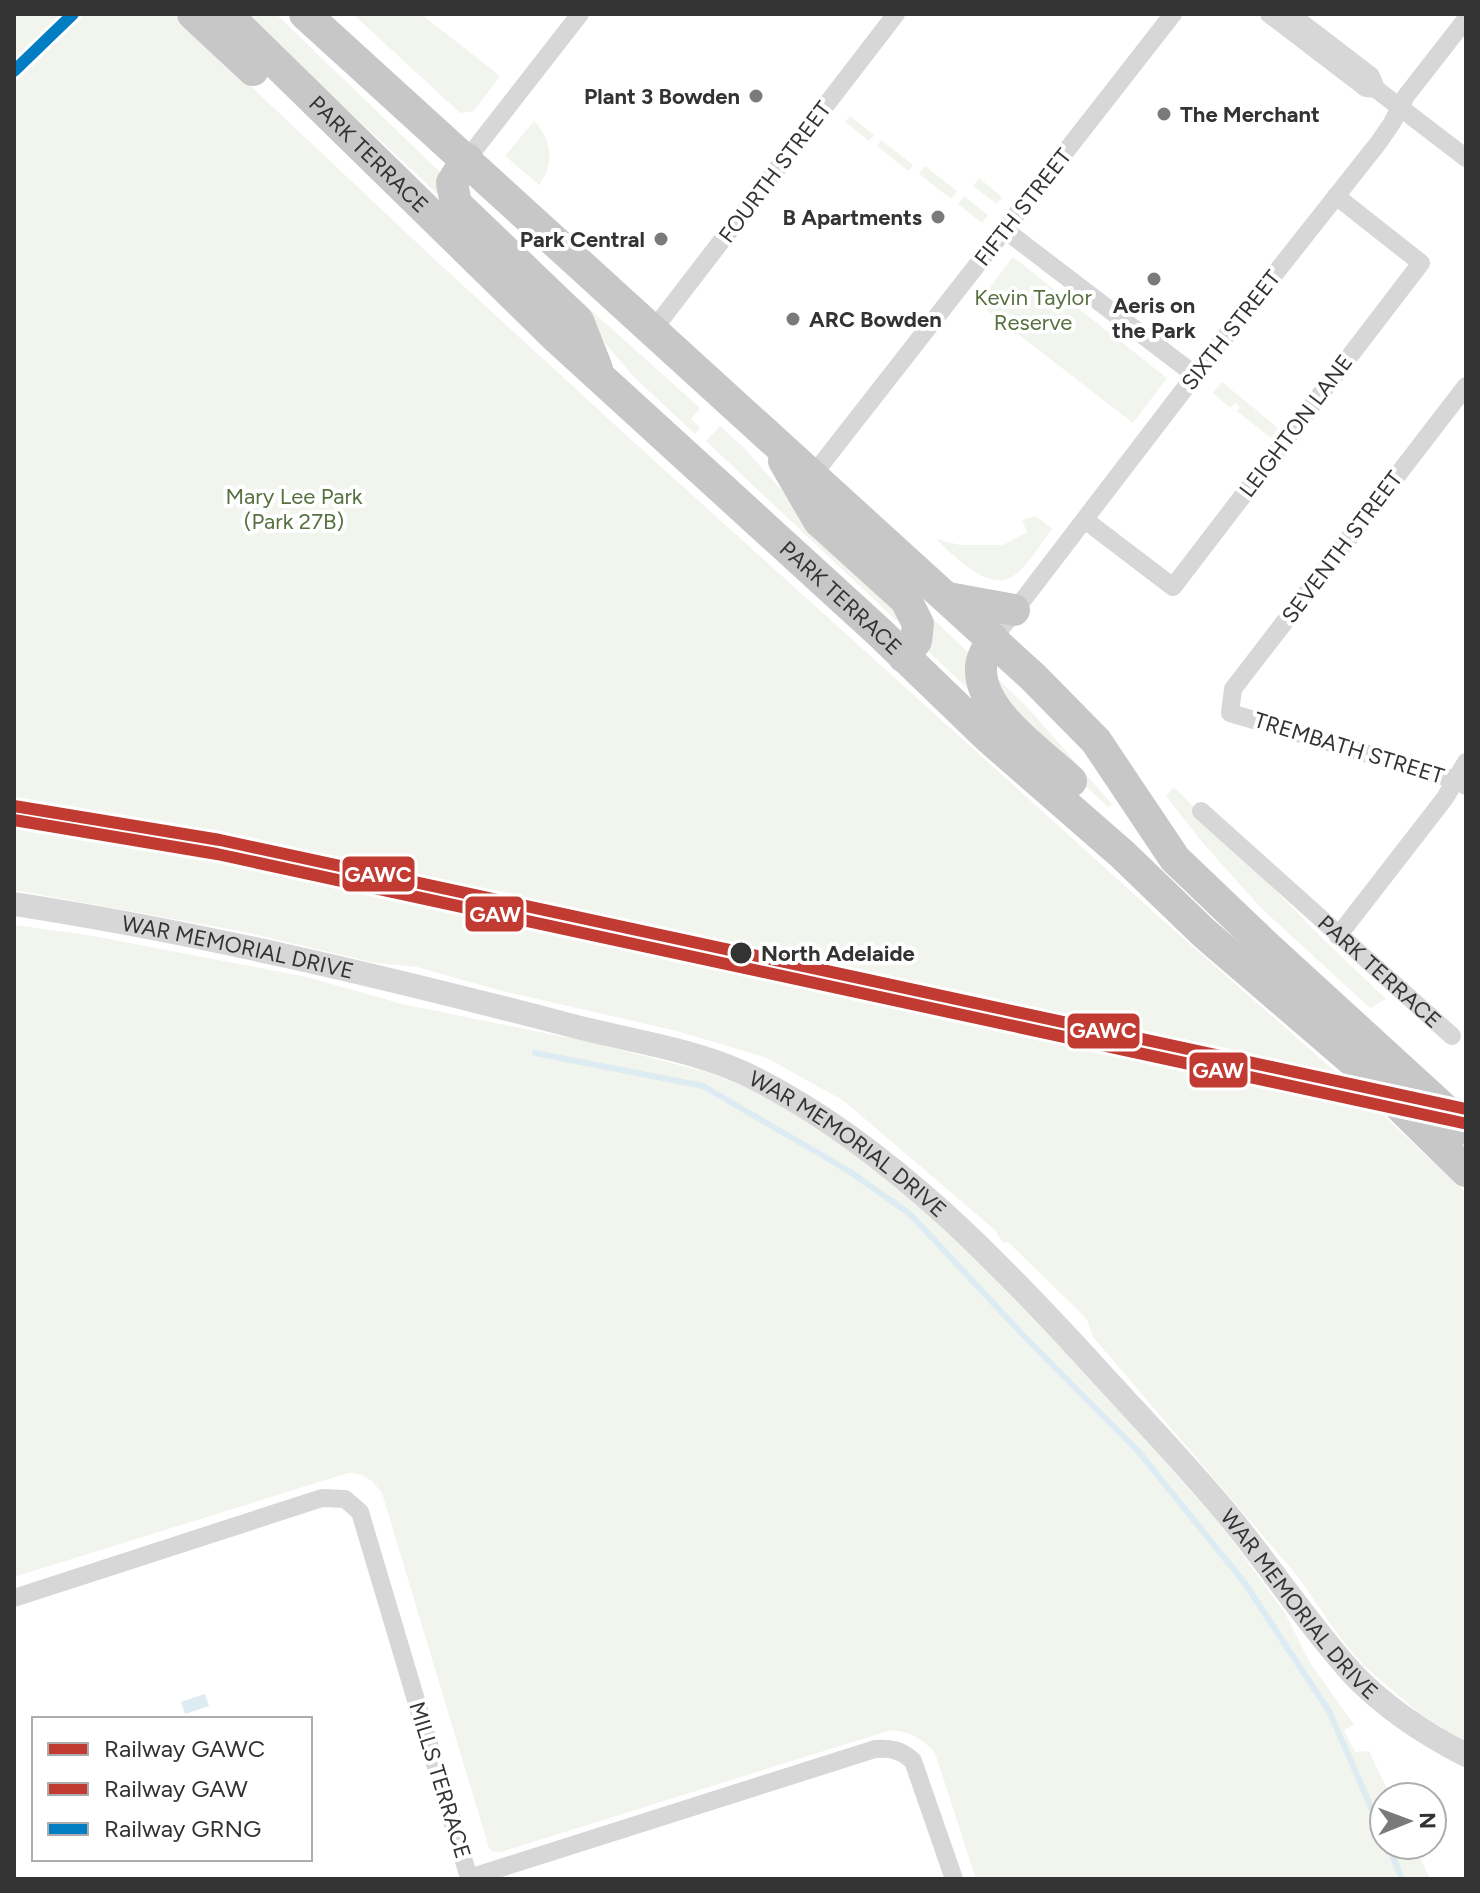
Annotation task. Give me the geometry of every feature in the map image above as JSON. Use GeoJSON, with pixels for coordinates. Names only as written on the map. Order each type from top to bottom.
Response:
{"type":"FeatureCollection","features":[{"type":"Feature","properties":{"kind":"highway"},"geometry":{"type":"LineString","coordinates":[[193,14],[507,304],[558,339]]}},
{"type":"Feature","properties":{"kind":"highway","name":"PARK TERRACE"},"geometry":{"type":"LineString","coordinates":[[226,14],[558,339],[989,738],[1122,854],[1204,933],[1359,1066],[1466,1171]]}},
{"type":"Feature","properties":{"kind":"highway"},"geometry":{"type":"LineString","coordinates":[[305,14],[993,639],[1096,741],[1175,859],[1466,1129]]}},
{"type":"Feature","properties":{"kind":"highway"},"geometry":{"type":"LineString","coordinates":[[467,159],[452,183],[456,204],[578,321],[599,376]]}},
{"type":"Feature","properties":{"kind":"highway"},"geometry":{"type":"LineString","coordinates":[[768,434],[819,521],[906,600],[918,624],[916,641],[904,657]]}},
{"type":"Feature","properties":{"kind":"highway"},"geometry":{"type":"LineString","coordinates":[[948,598],[1014,610]]}},
{"type":"Feature","properties":{"kind":"highway"},"geometry":{"type":"LineString","coordinates":[[993,639],[981,664],[983,689],[999,715],[1132,837],[1169,899]]}},
{"type":"Feature","properties":{"kind":"street"},"geometry":{"type":"LineString","coordinates":[[467,159],[580,14]]}},
{"type":"Feature","properties":{"kind":"street","name":"FOURTH STREET"},"geometry":{"type":"LineString","coordinates":[[653,330],[896,14]]}},
{"type":"Feature","properties":{"kind":"street","name":"FIFTH STREET"},"geometry":{"type":"LineString","coordinates":[[813,475],[1173,14]]}},
{"type":"Feature","properties":{"kind":"street"},"geometry":{"type":"LineString","coordinates":[[1269,14],[1366,88],[1376,89],[1466,158]]}},
{"type":"Feature","properties":{"kind":"street"},"geometry":{"type":"LineString","coordinates":[[1290,14],[1371,76],[1376,89]]}},
{"type":"Feature","properties":{"kind":"street","name":"SIXTH STREET"},"geometry":{"type":"LineString","coordinates":[[993,639],[1195,375],[1386,133],[1406,96],[1466,19]]}},
{"type":"Feature","properties":{"kind":"street","name":"LEIGHTON LANE"},"geometry":{"type":"LineString","coordinates":[[1085,520],[1173,587],[1421,263],[1336,196]]}},
{"type":"Feature","properties":{"kind":"street"},"geometry":{"type":"LineString","coordinates":[[1005,230],[1195,375]]}},
{"type":"Feature","properties":{"kind":"street","name":"SEVENTH STREET"},"geometry":{"type":"LineString","coordinates":[[1230,713],[1233,689],[1466,386]]}},
{"type":"Feature","properties":{"kind":"street","name":"TREMBATH STREET"},"geometry":{"type":"LineString","coordinates":[[1230,713],[1461,783]]}},
{"type":"Feature","properties":{"kind":"street"},"geometry":{"type":"LineString","coordinates":[[1338,936],[1445,798],[1461,783],[1466,762]]}},
{"type":"Feature","properties":{"kind":"street","name":"PARK TERRACE"},"geometry":{"type":"LineString","coordinates":[[1201,811],[1452,1036]]}},
{"type":"Feature","properties":{"kind":"street","name":"WAR MEMORIAL DRIVE"},"geometry":{"type":"LineString","coordinates":[[14,904],[179,935],[467,998],[715,1062],[756,1078],[789,1097],[888,1166],[942,1212],[1097,1370],[1215,1499],[1354,1674],[1394,1712],[1466,1755]]}},
{"type":"Feature","properties":{"kind":"street","name":"MILLS TERRACE"},"geometry":{"type":"LineString","coordinates":[[14,1598],[322,1498],[345,1499],[360,1512],[469,1878],[875,1749],[889,1748],[903,1752],[913,1761],[954,1879]]}},
{"type":"Feature","properties":{"kind":"green space","name":"Mary Lee Park (Park 27B)"},"geometry":{"type":"Polygon","coordinates":[[[14,14],[174,14],[638,446],[1176,932],[1361,1094],[1466,1193],[1466,1742],[1419,1713],[1363,1665],[1299,1578],[1093,1337],[1087,1320],[1080,1312],[1008,1242],[1003,1243],[995,1230],[844,1101],[767,1058],[677,1031],[498,990],[417,967],[376,963],[240,931],[14,890],[14,14]]]}},
{"type":"Feature","properties":{"kind":"green space"},"geometry":{"type":"Polygon","coordinates":[[[245,14],[276,14],[445,177],[443,199],[245,14]]]}},
{"type":"Feature","properties":{"kind":"green space"},"geometry":{"type":"Polygon","coordinates":[[[353,14],[421,14],[500,76],[474,111],[460,113],[353,14]]]}},
{"type":"Feature","properties":{"kind":"green space"},"geometry":{"type":"Polygon","coordinates":[[[850,116],[874,135],[869,141],[845,122],[850,116]]]}},
{"type":"Feature","properties":{"kind":"green space"},"geometry":{"type":"Polygon","coordinates":[[[534,121],[545,136],[549,152],[548,169],[539,185],[505,156],[534,121]]]}},
{"type":"Feature","properties":{"kind":"green space"},"geometry":{"type":"Polygon","coordinates":[[[881,140],[913,165],[908,171],[877,146],[881,140]]]}},
{"type":"Feature","properties":{"kind":"green space"},"geometry":{"type":"Polygon","coordinates":[[[925,166],[957,191],[951,199],[919,174],[925,166]]]}},
{"type":"Feature","properties":{"kind":"green space"},"geometry":{"type":"Polygon","coordinates":[[[979,178],[1002,197],[997,204],[973,186],[979,178]]]}},
{"type":"Feature","properties":{"kind":"green space"},"geometry":{"type":"Polygon","coordinates":[[[964,196],[988,215],[982,223],[958,204],[964,196]]]}},
{"type":"Feature","properties":{"kind":"green space","name":"Kevin Taylor Reserve"},"geometry":{"type":"Polygon","coordinates":[[[1013,257],[1167,378],[1133,423],[978,303],[1013,257]]]}},
{"type":"Feature","properties":{"kind":"green space"},"geometry":{"type":"Polygon","coordinates":[[[552,275],[700,408],[691,419],[700,428],[695,434],[634,377],[552,275]]]}},
{"type":"Feature","properties":{"kind":"green space"},"geometry":{"type":"Polygon","coordinates":[[[1222,382],[1278,428],[1271,438],[1237,411],[1240,407],[1235,403],[1230,408],[1213,393],[1222,382]]]}},
{"type":"Feature","properties":{"kind":"green space"},"geometry":{"type":"Polygon","coordinates":[[[720,426],[902,615],[897,621],[706,441],[720,426]]]}},
{"type":"Feature","properties":{"kind":"green space"},"geometry":{"type":"Polygon","coordinates":[[[1036,516],[1052,529],[1026,564],[1006,579],[995,580],[973,571],[936,539],[960,545],[1003,545],[1027,532],[1022,520],[1036,516]]]}},
{"type":"Feature","properties":{"kind":"green space"},"geometry":{"type":"Polygon","coordinates":[[[928,614],[971,655],[969,690],[926,649],[928,614]]]}},
{"type":"Feature","properties":{"kind":"green space"},"geometry":{"type":"Polygon","coordinates":[[[993,674],[1029,709],[1112,804],[1108,807],[999,706],[993,674]]]}},
{"type":"Feature","properties":{"kind":"green space"},"geometry":{"type":"Polygon","coordinates":[[[1174,787],[1386,999],[1370,1008],[1261,908],[1166,796],[1174,787]]]}},
{"type":"Feature","properties":{"kind":"green space"},"geometry":{"type":"Polygon","coordinates":[[[14,925],[88,935],[307,977],[402,1004],[589,1042],[707,1072],[751,1089],[804,1118],[889,1179],[977,1260],[1114,1404],[1221,1525],[1285,1613],[1309,1661],[1354,1725],[1344,1730],[1355,1752],[1369,1751],[1383,1781],[1368,1781],[1368,1861],[1422,1861],[1430,1879],[976,1879],[935,1753],[916,1737],[891,1730],[493,1852],[489,1848],[382,1493],[359,1474],[348,1473],[14,1577],[14,925]]]}},
{"type":"Feature","properties":{"kind":"shaded area"},"geometry":{"type":"Polygon","coordinates":[[[205,1694],[209,1706],[185,1714],[181,1702],[205,1694]]]}},
{"type":"Feature","properties":{"kind":"waterway"},"geometry":{"type":"LineString","coordinates":[[535,1053],[703,1086],[849,1171],[910,1214],[1023,1335],[1138,1451],[1244,1582],[1329,1711],[1368,1800]]}},
{"type":"Feature","properties":{"kind":"waterway"},"geometry":{"type":"LineString","coordinates":[[1395,1861],[1402,1879]]}},
{"type":"Feature","properties":{"kind":"rail line","name":"GRNG"},"geometry":{"type":"LineString","coordinates":[[14,71],[73,14]]}},
{"type":"Feature","properties":{"kind":"rail line","name":"GAWC"},"geometry":{"type":"LineString","coordinates":[[14,806],[220,840],[1466,1109]]}},
{"type":"Feature","properties":{"kind":"rail line","name":"GAW"},"geometry":{"type":"LineString","coordinates":[[14,820],[217,854],[1463,1123]]}},
{"type":"Feature","properties":{"kind":"place","name":"Plant 3 Bowden"},"geometry":{"type":"Point","coordinates":[756,96]}},
{"type":"Feature","properties":{"kind":"place","name":"The Merchant"},"geometry":{"type":"Point","coordinates":[1164,114]}},
{"type":"Feature","properties":{"kind":"place","name":"B Apartments"},"geometry":{"type":"Point","coordinates":[938,217]}},
{"type":"Feature","properties":{"kind":"place","name":"Park Central"},"geometry":{"type":"Point","coordinates":[661,239]}},
{"type":"Feature","properties":{"kind":"place","name":"Aeris on the Park"},"geometry":{"type":"Point","coordinates":[1154,279]}},
{"type":"Feature","properties":{"kind":"place","name":"ARC Bowden"},"geometry":{"type":"Point","coordinates":[793,319]}},
{"type":"Feature","properties":{"kind":"place","name":"North Adelaide"},"geometry":{"type":"Point","coordinates":[741,953]}}]}
